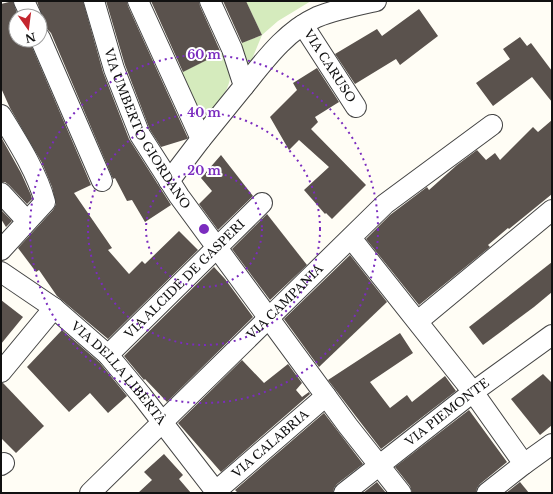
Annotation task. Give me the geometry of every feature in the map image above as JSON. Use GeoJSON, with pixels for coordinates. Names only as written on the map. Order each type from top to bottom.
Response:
{"type":"FeatureCollection","features":[{"type":"Feature","properties":{"kind":"street","name":"VIA UMBERTO GIORDANO"},"geometry":{"type":"LineString","coordinates":[[94,1],[114,69],[140,135],[169,181],[217,247],[326,396],[401,493]]}},
{"type":"Feature","properties":{"kind":"street"},"geometry":{"type":"LineString","coordinates":[[138,1],[201,139]]}},
{"type":"Feature","properties":{"kind":"street"},"geometry":{"type":"LineString","coordinates":[[210,1],[232,49],[244,86]]}},
{"type":"Feature","properties":{"kind":"street"},"geometry":{"type":"LineString","coordinates":[[169,181],[274,48],[303,25],[317,17],[376,1]]}},
{"type":"Feature","properties":{"kind":"street","name":"VIA CARUSO"},"geometry":{"type":"LineString","coordinates":[[303,25],[356,107]]}},
{"type":"Feature","properties":{"kind":"street"},"geometry":{"type":"LineString","coordinates":[[44,48],[102,181]]}},
{"type":"Feature","properties":{"kind":"street"},"geometry":{"type":"LineString","coordinates":[[1,114],[21,148],[45,202],[1,250]]}},
{"type":"Feature","properties":{"kind":"street","name":"VIA CAMPANIA"},"geometry":{"type":"LineString","coordinates":[[90,493],[385,204],[492,125]]}},
{"type":"Feature","properties":{"kind":"street"},"geometry":{"type":"LineString","coordinates":[[1,194],[27,221]]}},
{"type":"Feature","properties":{"kind":"street","name":"VIA ALCIDE DE GASPERI"},"geometry":{"type":"LineString","coordinates":[[108,355],[262,204]]}},
{"type":"Feature","properties":{"kind":"street"},"geometry":{"type":"LineString","coordinates":[[418,321],[552,210]]}},
{"type":"Feature","properties":{"kind":"street"},"geometry":{"type":"LineString","coordinates":[[351,238],[473,392],[524,464]]}},
{"type":"Feature","properties":{"kind":"street","name":"VIA DELLA LIBERTÀ"},"geometry":{"type":"LineString","coordinates":[[1,272],[54,308],[108,355],[216,492]]}},
{"type":"Feature","properties":{"kind":"street"},"geometry":{"type":"LineString","coordinates":[[1,372],[54,308]]}},
{"type":"Feature","properties":{"kind":"street","name":"VIA PIEMONTE"},"geometry":{"type":"LineString","coordinates":[[344,493],[379,464],[473,392],[552,334]]}},
{"type":"Feature","properties":{"kind":"street","name":"VIA CALABRIA"},"geometry":{"type":"LineString","coordinates":[[216,492],[326,396]]}},
{"type":"Feature","properties":{"kind":"street"},"geometry":{"type":"LineString","coordinates":[[487,493],[552,444]]}},
{"type":"Feature","properties":{"kind":"green space"},"geometry":{"type":"Polygon","coordinates":[[[246,1],[311,1],[278,21],[262,35],[246,1]]]}},
{"type":"Feature","properties":{"kind":"green space"},"geometry":{"type":"Polygon","coordinates":[[[262,35],[250,64],[247,67],[239,44],[262,35]]]}},
{"type":"Feature","properties":{"kind":"green space"},"geometry":{"type":"Polygon","coordinates":[[[223,52],[229,70],[229,82],[220,100],[201,120],[180,73],[223,52]]]}},
{"type":"Feature","properties":{"kind":"building"},"geometry":{"type":"Polygon","coordinates":[[[13,1],[15,8],[8,8],[8,48],[32,48],[91,185],[74,193],[112,248],[108,250],[129,274],[142,261],[145,264],[179,231],[198,250],[108,339],[57,296],[39,270],[36,272],[18,248],[53,210],[56,204],[52,187],[42,163],[10,108],[1,88],[1,4],[13,1]]]}},
{"type":"Feature","properties":{"kind":"building"},"geometry":{"type":"Polygon","coordinates":[[[37,1],[83,1],[103,72],[129,139],[171,205],[145,222],[132,200],[127,201],[115,178],[113,179],[51,33],[48,30],[48,8],[39,8],[37,1]]]}},
{"type":"Feature","properties":{"kind":"building"},"geometry":{"type":"Polygon","coordinates":[[[106,1],[127,1],[188,138],[187,139],[161,147],[150,130],[125,65],[106,1]]]}},
{"type":"Feature","properties":{"kind":"building"},"geometry":{"type":"Polygon","coordinates":[[[151,1],[199,1],[221,53],[183,72],[151,1]]]}},
{"type":"Feature","properties":{"kind":"building"},"geometry":{"type":"Polygon","coordinates":[[[223,1],[246,1],[262,35],[242,43],[223,1]]]}},
{"type":"Feature","properties":{"kind":"building"},"geometry":{"type":"Polygon","coordinates":[[[419,9],[438,36],[400,65],[396,59],[355,84],[335,54],[377,29],[382,36],[419,9]]]}},
{"type":"Feature","properties":{"kind":"building"},"geometry":{"type":"Polygon","coordinates":[[[520,37],[527,46],[531,43],[552,71],[552,102],[532,77],[493,106],[476,83],[510,59],[503,49],[520,37]]]}},
{"type":"Feature","properties":{"kind":"building"},"geometry":{"type":"Polygon","coordinates":[[[317,68],[339,102],[315,117],[318,122],[311,129],[366,185],[332,219],[326,213],[325,214],[304,190],[329,167],[299,140],[289,150],[270,117],[297,90],[293,83],[317,68]]]}},
{"type":"Feature","properties":{"kind":"building"},"geometry":{"type":"Polygon","coordinates":[[[552,120],[552,194],[509,229],[508,228],[488,245],[490,247],[419,305],[366,239],[390,215],[427,187],[429,190],[457,165],[477,150],[486,160],[495,153],[500,160],[533,127],[538,132],[552,120]]]}},
{"type":"Feature","properties":{"kind":"building"},"geometry":{"type":"Polygon","coordinates":[[[1,137],[21,173],[31,195],[32,199],[27,204],[9,185],[5,182],[1,182],[1,137]]]}},
{"type":"Feature","properties":{"kind":"building"},"geometry":{"type":"Polygon","coordinates":[[[221,155],[253,196],[218,230],[199,204],[212,191],[201,178],[221,155]]]}},
{"type":"Feature","properties":{"kind":"building"},"geometry":{"type":"Polygon","coordinates":[[[1,210],[12,221],[6,227],[1,219],[1,210]]]}},
{"type":"Feature","properties":{"kind":"building"},"geometry":{"type":"Polygon","coordinates":[[[267,214],[307,265],[270,300],[232,249],[267,214]]]}},
{"type":"Feature","properties":{"kind":"building"},"geometry":{"type":"Polygon","coordinates":[[[350,255],[387,302],[319,367],[284,319],[350,255]]]}},
{"type":"Feature","properties":{"kind":"building"},"geometry":{"type":"Polygon","coordinates":[[[552,262],[552,292],[483,345],[469,327],[552,262]]]}},
{"type":"Feature","properties":{"kind":"building"},"geometry":{"type":"Polygon","coordinates":[[[214,267],[225,279],[253,317],[167,402],[145,379],[144,380],[124,356],[214,267]]]}},
{"type":"Feature","properties":{"kind":"building"},"geometry":{"type":"Polygon","coordinates":[[[1,300],[23,317],[1,344],[1,300]]]}},
{"type":"Feature","properties":{"kind":"building"},"geometry":{"type":"Polygon","coordinates":[[[62,330],[100,363],[127,396],[108,413],[90,393],[69,412],[27,367],[62,330]]]}},
{"type":"Feature","properties":{"kind":"building"},"geometry":{"type":"Polygon","coordinates":[[[400,333],[413,353],[370,382],[390,408],[407,395],[412,402],[445,376],[456,391],[381,449],[328,380],[400,333]]]}},
{"type":"Feature","properties":{"kind":"building"},"geometry":{"type":"Polygon","coordinates":[[[242,360],[264,383],[288,364],[302,383],[296,390],[302,397],[309,392],[310,394],[221,472],[178,423],[242,360]]]}},
{"type":"Feature","properties":{"kind":"building"},"geometry":{"type":"Polygon","coordinates":[[[543,374],[552,383],[552,425],[540,435],[511,399],[543,374]]]}},
{"type":"Feature","properties":{"kind":"building"},"geometry":{"type":"Polygon","coordinates":[[[1,383],[3,383],[44,426],[16,453],[1,438],[1,383]]]}},
{"type":"Feature","properties":{"kind":"building"},"geometry":{"type":"Polygon","coordinates":[[[469,410],[507,462],[480,484],[476,493],[412,493],[410,486],[395,467],[469,410]]]}},
{"type":"Feature","properties":{"kind":"building"},"geometry":{"type":"Polygon","coordinates":[[[324,413],[363,464],[337,484],[333,493],[238,493],[235,490],[324,413]]]}},
{"type":"Feature","properties":{"kind":"building"},"geometry":{"type":"Polygon","coordinates":[[[164,454],[183,475],[179,479],[191,493],[138,493],[152,480],[144,472],[164,454]]]}},
{"type":"Feature","properties":{"kind":"building"},"geometry":{"type":"Polygon","coordinates":[[[377,482],[386,493],[363,493],[377,482]]]}},
{"type":"Feature","properties":{"kind":"building"},"geometry":{"type":"Polygon","coordinates":[[[520,482],[529,493],[506,493],[520,482]]]}}]}
